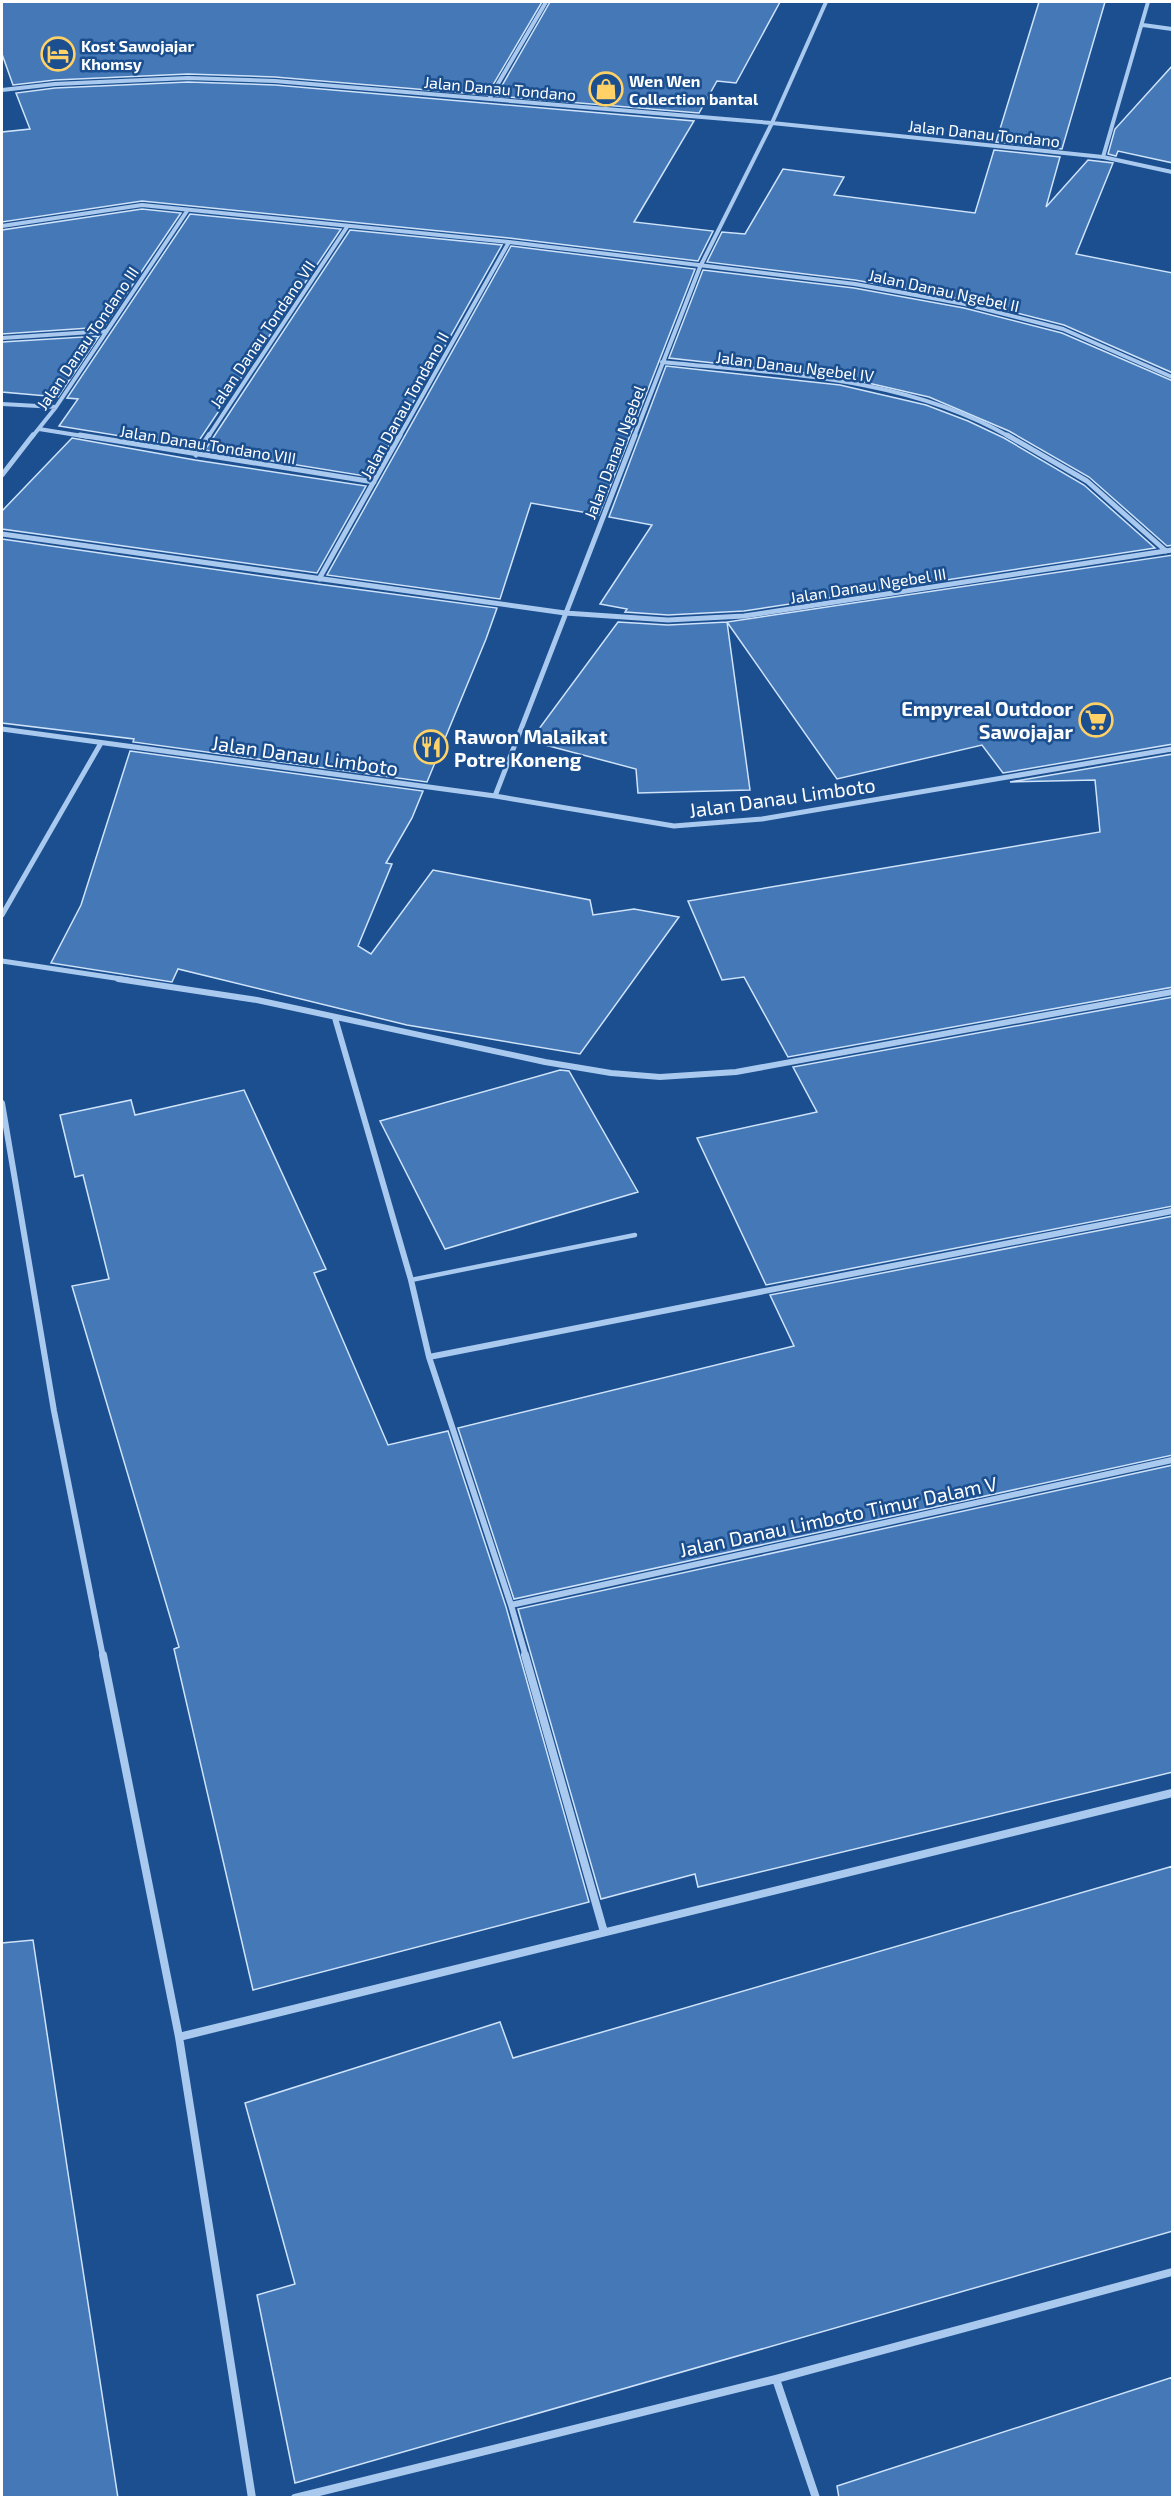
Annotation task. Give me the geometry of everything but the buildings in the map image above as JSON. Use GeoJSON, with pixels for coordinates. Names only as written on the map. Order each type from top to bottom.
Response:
{"type":"FeatureCollection","features":[{"type":"Feature","properties":{"kind":"street"},"geometry":{"type":"LineString","coordinates":[[489,99],[546,2]]}},
{"type":"Feature","properties":{"kind":"street","name":"Jalan Danau Ngebel"},"geometry":{"type":"LineString","coordinates":[[495,796],[700,267],[772,123],[826,2]]}},
{"type":"Feature","properties":{"kind":"street"},"geometry":{"type":"LineString","coordinates":[[1103,157],[1148,2]]}},
{"type":"Feature","properties":{"kind":"street"},"geometry":{"type":"LineString","coordinates":[[1143,25],[1173,29]]}},
{"type":"Feature","properties":{"kind":"street","name":"Jalan Danau Tondano"},"geometry":{"type":"LineString","coordinates":[[2,90],[55,84],[188,78],[275,81],[772,123],[1103,157],[1173,172]]}},
{"type":"Feature","properties":{"kind":"street","name":"Jalan Danau Ngebel II"},"geometry":{"type":"LineString","coordinates":[[2,226],[142,205],[509,242],[700,267],[855,284],[965,304],[1063,329],[1173,377]]}},
{"type":"Feature","properties":{"kind":"street","name":"Jalan Danau Tondano III"},"geometry":{"type":"LineString","coordinates":[[2,475],[56,407],[187,211]]}},
{"type":"Feature","properties":{"kind":"street","name":"Jalan Danau Tondano VII"},"geometry":{"type":"LineString","coordinates":[[196,455],[347,227]]}},
{"type":"Feature","properties":{"kind":"street","name":"Jalan Danau Tondano II"},"geometry":{"type":"LineString","coordinates":[[319,579],[509,242]]}},
{"type":"Feature","properties":{"kind":"street"},"geometry":{"type":"LineString","coordinates":[[2,338],[107,331]]}},
{"type":"Feature","properties":{"kind":"street","name":"Jalan Danau Ngebel IV"},"geometry":{"type":"LineString","coordinates":[[662,362],[844,380],[910,395],[956,410],[989,425],[1087,481],[1169,550]]}},
{"type":"Feature","properties":{"kind":"street"},"geometry":{"type":"LineString","coordinates":[[2,404],[56,407]]}},
{"type":"Feature","properties":{"kind":"street","name":"Jalan Danau Tondano VIII"},"geometry":{"type":"LineString","coordinates":[[39,429],[374,482]]}},
{"type":"Feature","properties":{"kind":"street","name":"Jalan Danau Ngebel III"},"geometry":{"type":"LineString","coordinates":[[2,534],[565,613],[668,620],[744,616],[1169,550]]}},
{"type":"Feature","properties":{"kind":"street","name":"Jalan Danau Limboto"},"geometry":{"type":"LineString","coordinates":[[2,729],[495,796],[674,826],[762,819],[1173,749]]}},
{"type":"Feature","properties":{"kind":"street"},"geometry":{"type":"LineString","coordinates":[[2,915],[101,743]]}},
{"type":"Feature","properties":{"kind":"street"},"geometry":{"type":"LineString","coordinates":[[2,961],[257,1000],[545,1062],[611,1073],[660,1077],[736,1072],[1173,992]]}},
{"type":"Feature","properties":{"kind":"street"},"geometry":{"type":"LineString","coordinates":[[335,1018],[411,1280],[429,1357],[511,1605],[604,1932]]}},
{"type":"Feature","properties":{"kind":"street"},"geometry":{"type":"LineString","coordinates":[[2,1103],[54,1411],[179,2037],[252,2498]]}},
{"type":"Feature","properties":{"kind":"street"},"geometry":{"type":"LineString","coordinates":[[429,1357],[1173,1211]]}},
{"type":"Feature","properties":{"kind":"street","name":"Jalan Danau Limboto Timur Dalam V"},"geometry":{"type":"LineString","coordinates":[[511,1605],[1173,1460]]}},
{"type":"Feature","properties":{"kind":"street"},"geometry":{"type":"LineString","coordinates":[[179,2037],[1173,1793]]}},
{"type":"Feature","properties":{"kind":"street"},"geometry":{"type":"LineString","coordinates":[[295,2498],[777,2379],[1173,2272]]}},
{"type":"Feature","properties":{"kind":"street"},"geometry":{"type":"LineString","coordinates":[[777,2379],[816,2498]]}},
{"type":"Feature","properties":{"kind":"lane"},"geometry":{"type":"LineString","coordinates":[[411,1280],[635,1235]]}},
{"type":"Feature","properties":{"kind":"place","name":"Kost Sawojajar Khomsy"},"geometry":{"type":"Point","coordinates":[58,54]}},
{"type":"Feature","properties":{"kind":"place","name":"Wen Wen Collection bantal"},"geometry":{"type":"Point","coordinates":[606,89]}},
{"type":"Feature","properties":{"kind":"place","name":"Empyreal Outdoor Sawojajar"},"geometry":{"type":"Point","coordinates":[1096,720]}},
{"type":"Feature","properties":{"kind":"place","name":"Rawon Malaikat Potre Koneng"},"geometry":{"type":"Point","coordinates":[431,747]}}]}
